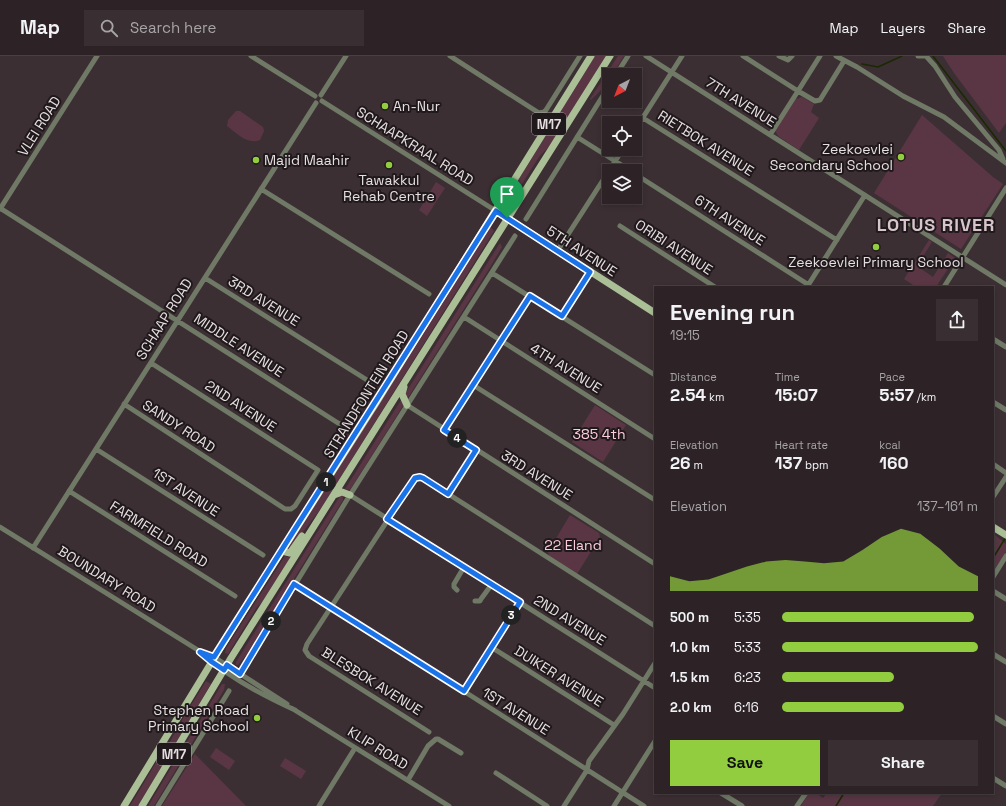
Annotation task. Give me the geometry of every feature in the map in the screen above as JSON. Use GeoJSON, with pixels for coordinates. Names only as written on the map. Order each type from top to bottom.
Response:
{"type":"FeatureCollection","features":[{"type":"Feature","properties":{"kind":"main road","name":"STRANDFONTEIN ROAD"},"geometry":{"type":"LineString","coordinates":[[124,806],[213,660],[496,211],[591,56]]}},
{"type":"Feature","properties":{"kind":"main road","name":"STRANDFONTEIN ROAD"},"geometry":{"type":"LineString","coordinates":[[142,806],[225,668],[329,501],[610,56]]}},
{"type":"Feature","properties":{"kind":"main road","name":"5TH AVENUE"},"geometry":{"type":"LineString","coordinates":[[496,211],[654,312]]}},
{"type":"Feature","properties":{"kind":"main road"},"geometry":{"type":"LineString","coordinates":[[407,405],[402,394],[408,377]]}},
{"type":"Feature","properties":{"kind":"main road"},"geometry":{"type":"LineString","coordinates":[[334,494],[342,492],[350,494]]}},
{"type":"Feature","properties":{"kind":"main road"},"geometry":{"type":"LineString","coordinates":[[282,551],[288,553],[291,552],[329,501]]}},
{"type":"Feature","properties":{"kind":"main road"},"geometry":{"type":"LineString","coordinates":[[994,528],[1004,534]]}},
{"type":"Feature","properties":{"kind":"street","name":"VLEI ROAD"},"geometry":{"type":"LineString","coordinates":[[0,208],[97,56]]}},
{"type":"Feature","properties":{"kind":"street"},"geometry":{"type":"LineString","coordinates":[[251,56],[315,96],[318,94],[321,95]]}},
{"type":"Feature","properties":{"kind":"street"},"geometry":{"type":"LineString","coordinates":[[315,96],[314,100],[316,103],[320,103],[323,98],[321,95],[346,56]]}},
{"type":"Feature","properties":{"kind":"street"},"geometry":{"type":"LineString","coordinates":[[450,56],[537,112],[542,113],[546,110],[580,56]]}},
{"type":"Feature","properties":{"kind":"street"},"geometry":{"type":"LineString","coordinates":[[620,68],[628,56]]}},
{"type":"Feature","properties":{"kind":"street","name":"7TH AVENUE"},"geometry":{"type":"LineString","coordinates":[[646,56],[1006,285]]}},
{"type":"Feature","properties":{"kind":"street"},"geometry":{"type":"LineString","coordinates":[[643,118],[682,56]]}},
{"type":"Feature","properties":{"kind":"street"},"geometry":{"type":"LineString","coordinates":[[743,56],[815,101],[820,100],[844,61]]}},
{"type":"Feature","properties":{"kind":"street"},"geometry":{"type":"LineString","coordinates":[[779,56],[788,60],[792,56]]}},
{"type":"Feature","properties":{"kind":"street"},"geometry":{"type":"LineString","coordinates":[[770,135],[820,56]]}},
{"type":"Feature","properties":{"kind":"street"},"geometry":{"type":"LineString","coordinates":[[836,56],[857,67],[903,96],[944,117],[1004,161]]}},
{"type":"Feature","properties":{"kind":"street"},"geometry":{"type":"LineString","coordinates":[[918,56],[926,56],[935,66],[955,97],[998,150],[1004,161]]}},
{"type":"Feature","properties":{"kind":"street"},"geometry":{"type":"LineString","coordinates":[[526,219],[602,97]]}},
{"type":"Feature","properties":{"kind":"street","name":"SCHAAPKRAAL ROAD"},"geometry":{"type":"LineString","coordinates":[[322,101],[496,211]]}},
{"type":"Feature","properties":{"kind":"street","name":"SCHAAP ROAD"},"geometry":{"type":"LineString","coordinates":[[34,548],[316,103]]}},
{"type":"Feature","properties":{"kind":"street","name":"RIETBOK AVENUE"},"geometry":{"type":"LineString","coordinates":[[643,118],[837,240]]}},
{"type":"Feature","properties":{"kind":"street"},"geometry":{"type":"LineString","coordinates":[[577,137],[620,164]]}},
{"type":"Feature","properties":{"kind":"street"},"geometry":{"type":"LineString","coordinates":[[558,250],[619,156]]}},
{"type":"Feature","properties":{"kind":"street","name":"6TH AVENUE"},"geometry":{"type":"LineString","coordinates":[[642,179],[809,286]]}},
{"type":"Feature","properties":{"kind":"street"},"geometry":{"type":"LineString","coordinates":[[945,286],[1006,188]]}},
{"type":"Feature","properties":{"kind":"street"},"geometry":{"type":"LineString","coordinates":[[261,189],[429,294]]}},
{"type":"Feature","properties":{"kind":"street"},"geometry":{"type":"LineString","coordinates":[[809,286],[865,195]]}},
{"type":"Feature","properties":{"kind":"street","name":"MIDDLE AVENUE"},"geometry":{"type":"LineString","coordinates":[[0,208],[338,422],[344,424]]}},
{"type":"Feature","properties":{"kind":"street","name":"ORIBI AVENUE"},"geometry":{"type":"LineString","coordinates":[[620,226],[713,286]]}},
{"type":"Feature","properties":{"kind":"street"},"geometry":{"type":"LineString","coordinates":[[240,674],[350,494],[515,236]]}},
{"type":"Feature","properties":{"kind":"street"},"geometry":{"type":"LineString","coordinates":[[562,316],[590,272]]}},
{"type":"Feature","properties":{"kind":"street"},"geometry":{"type":"LineString","coordinates":[[492,273],[654,374]]}},
{"type":"Feature","properties":{"kind":"street","name":"3RD AVENUE"},"geometry":{"type":"LineString","coordinates":[[205,278],[364,378],[370,385],[367,393],[349,422],[344,424]]}},
{"type":"Feature","properties":{"kind":"street"},"geometry":{"type":"LineString","coordinates":[[444,430],[530,296]]}},
{"type":"Feature","properties":{"kind":"street","name":"4TH AVENUE"},"geometry":{"type":"LineString","coordinates":[[464,317],[654,438]]}},
{"type":"Feature","properties":{"kind":"street"},"geometry":{"type":"LineString","coordinates":[[994,340],[1006,347]]}},
{"type":"Feature","properties":{"kind":"street","name":"2ND AVENUE"},"geometry":{"type":"LineString","coordinates":[[151,363],[318,470]]}},
{"type":"Feature","properties":{"kind":"street"},"geometry":{"type":"LineString","coordinates":[[473,385],[654,499]]}},
{"type":"Feature","properties":{"kind":"street"},"geometry":{"type":"LineString","coordinates":[[994,403],[1006,410]]}},
{"type":"Feature","properties":{"kind":"street","name":"SANDY ROAD"},"geometry":{"type":"LineString","coordinates":[[124,404],[285,509],[295,506],[318,470]]}},
{"type":"Feature","properties":{"kind":"street","name":"3RD AVENUE"},"geometry":{"type":"LineString","coordinates":[[407,405],[654,563]]}},
{"type":"Feature","properties":{"kind":"street","name":"1ST AVENUE"},"geometry":{"type":"LineString","coordinates":[[96,448],[263,555]]}},
{"type":"Feature","properties":{"kind":"street"},"geometry":{"type":"LineString","coordinates":[[476,450],[448,494],[654,625]]}},
{"type":"Feature","properties":{"kind":"street"},"geometry":{"type":"LineString","coordinates":[[994,465],[1006,472]]}},
{"type":"Feature","properties":{"kind":"street"},"geometry":{"type":"LineString","coordinates":[[994,495],[1006,477]]}},
{"type":"Feature","properties":{"kind":"street","name":"BLESBOK AVENUE"},"geometry":{"type":"LineString","coordinates":[[429,732],[307,653],[305,650],[306,646],[387,519],[415,478],[423,478],[448,494]]}},
{"type":"Feature","properties":{"kind":"street","name":"FARMFIELD ROAD"},"geometry":{"type":"LineString","coordinates":[[69,491],[236,596]]}},
{"type":"Feature","properties":{"kind":"street","name":"2ND AVENUE"},"geometry":{"type":"LineString","coordinates":[[350,494],[387,519],[654,687]]}},
{"type":"Feature","properties":{"kind":"street","name":"BOUNDARY ROAD"},"geometry":{"type":"LineString","coordinates":[[0,527],[213,660]]}},
{"type":"Feature","properties":{"kind":"street"},"geometry":{"type":"LineString","coordinates":[[994,575],[1006,556]]}},
{"type":"Feature","properties":{"kind":"street"},"geometry":{"type":"LineString","coordinates":[[457,590],[454,588],[454,584],[464,567]]}},
{"type":"Feature","properties":{"kind":"street","name":"1ST AVENUE"},"geometry":{"type":"LineString","coordinates":[[294,584],[644,806]]}},
{"type":"Feature","properties":{"kind":"street"},"geometry":{"type":"LineString","coordinates":[[475,601],[480,601],[492,584]]}},
{"type":"Feature","properties":{"kind":"street"},"geometry":{"type":"LineString","coordinates":[[994,592],[1006,599]]}},
{"type":"Feature","properties":{"kind":"street"},"geometry":{"type":"LineString","coordinates":[[464,691],[520,602]]}},
{"type":"Feature","properties":{"kind":"street","name":"DUIKER AVENUE"},"geometry":{"type":"LineString","coordinates":[[491,647],[614,725]]}},
{"type":"Feature","properties":{"kind":"street"},"geometry":{"type":"LineString","coordinates":[[994,655],[1006,662]]}},
{"type":"Feature","properties":{"kind":"street","name":"KLIP ROAD"},"geometry":{"type":"LineString","coordinates":[[213,660],[449,806]]}},
{"type":"Feature","properties":{"kind":"street"},"geometry":{"type":"LineString","coordinates":[[564,806],[587,770],[589,761],[654,665]]}},
{"type":"Feature","properties":{"kind":"street","name":"KLIP ROAD"},"geometry":{"type":"LineString","coordinates":[[225,668],[240,674],[254,686]]}},
{"type":"Feature","properties":{"kind":"street"},"geometry":{"type":"LineString","coordinates":[[158,806],[229,691]]}},
{"type":"Feature","properties":{"kind":"street"},"geometry":{"type":"LineString","coordinates":[[994,717],[1006,724]]}},
{"type":"Feature","properties":{"kind":"street"},"geometry":{"type":"LineString","coordinates":[[408,780],[431,743],[436,739],[461,753]]}},
{"type":"Feature","properties":{"kind":"street"},"geometry":{"type":"LineString","coordinates":[[319,806],[355,748]]}},
{"type":"Feature","properties":{"kind":"street"},"geometry":{"type":"LineString","coordinates":[[614,806],[653,750]]}},
{"type":"Feature","properties":{"kind":"street"},"geometry":{"type":"LineString","coordinates":[[496,773],[547,806]]}},
{"type":"Feature","properties":{"kind":"street"},"geometry":{"type":"LineString","coordinates":[[994,779],[1006,786]]}},
{"type":"Feature","properties":{"kind":"street"},"geometry":{"type":"LineString","coordinates":[[723,794],[742,806]]}},
{"type":"Feature","properties":{"kind":"street"},"geometry":{"type":"LineString","coordinates":[[797,806],[805,794]]}},
{"type":"Feature","properties":{"kind":"green space"},"geometry":{"type":"Polygon","coordinates":[[[595,56],[607,56],[552,143],[539,157],[510,203],[507,201],[508,197],[595,56]]]}},
{"type":"Feature","properties":{"kind":"green space"},"geometry":{"type":"Polygon","coordinates":[[[618,56],[624,56],[616,68],[610,68],[618,56]]]}},
{"type":"Feature","properties":{"kind":"green space"},"geometry":{"type":"Polygon","coordinates":[[[943,56],[1006,56],[1006,123],[999,133],[954,73],[943,56]]]}},
{"type":"Feature","properties":{"kind":"green space"},"geometry":{"type":"Polygon","coordinates":[[[602,81],[602,88],[591,100],[590,99],[602,81]]]}},
{"type":"Feature","properties":{"kind":"green space"},"geometry":{"type":"Polygon","coordinates":[[[802,97],[814,104],[811,112],[819,118],[799,150],[778,136],[775,130],[796,99],[802,97]]]}},
{"type":"Feature","properties":{"kind":"green space"},"geometry":{"type":"Polygon","coordinates":[[[236,111],[240,111],[263,127],[264,131],[260,140],[247,140],[227,126],[228,120],[236,111]]]}},
{"type":"Feature","properties":{"kind":"green space"},"geometry":{"type":"Polygon","coordinates":[[[922,115],[1003,184],[961,249],[874,193],[922,115]]]}},
{"type":"Feature","properties":{"kind":"green space"},"geometry":{"type":"Polygon","coordinates":[[[436,182],[445,188],[427,216],[419,210],[436,182]]]}},
{"type":"Feature","properties":{"kind":"green space"},"geometry":{"type":"Polygon","coordinates":[[[490,227],[494,231],[322,507],[291,548],[287,549],[490,227]]]}},
{"type":"Feature","properties":{"kind":"green space"},"geometry":{"type":"Polygon","coordinates":[[[929,240],[932,242],[917,266],[933,277],[948,253],[955,258],[937,286],[914,286],[904,279],[929,240]]]}},
{"type":"Feature","properties":{"kind":"green space"},"geometry":{"type":"Polygon","coordinates":[[[500,243],[502,247],[489,269],[350,490],[345,489],[500,243]]]}},
{"type":"Feature","properties":{"kind":"green space","name":"385 4th"},"geometry":{"type":"Polygon","coordinates":[[[595,405],[626,425],[603,462],[572,442],[595,405]]]}},
{"type":"Feature","properties":{"kind":"green space"},"geometry":{"type":"Polygon","coordinates":[[[340,496],[343,496],[343,500],[247,654],[238,665],[236,665],[236,662],[340,496]]]}},
{"type":"Feature","properties":{"kind":"green space","name":"22 Eland"},"geometry":{"type":"Polygon","coordinates":[[[570,515],[599,533],[600,537],[577,574],[549,556],[548,552],[570,515]]]}},
{"type":"Feature","properties":{"kind":"green space"},"geometry":{"type":"Polygon","coordinates":[[[995,535],[1006,544],[1006,552],[994,570],[995,535]]]}},
{"type":"Feature","properties":{"kind":"green space"},"geometry":{"type":"Polygon","coordinates":[[[295,552],[263,601],[257,607],[228,654],[225,653],[226,648],[285,556],[288,557],[295,552]]]}},
{"type":"Feature","properties":{"kind":"green space"},"geometry":{"type":"Polygon","coordinates":[[[206,681],[211,684],[138,806],[130,806],[157,761],[163,755],[206,681]]]}},
{"type":"Feature","properties":{"kind":"green space"},"geometry":{"type":"Polygon","coordinates":[[[222,684],[225,684],[224,690],[154,806],[148,806],[222,684]]]}},
{"type":"Feature","properties":{"kind":"green space"},"geometry":{"type":"Polygon","coordinates":[[[216,748],[235,761],[229,770],[210,757],[216,748]]]}},
{"type":"Feature","properties":{"kind":"green space"},"geometry":{"type":"Polygon","coordinates":[[[195,754],[246,806],[162,806],[195,754]]]}},
{"type":"Feature","properties":{"kind":"green space"},"geometry":{"type":"Polygon","coordinates":[[[285,758],[306,771],[301,779],[280,766],[285,758]]]}},
{"type":"Feature","properties":{"kind":"green space"},"geometry":{"type":"Polygon","coordinates":[[[808,794],[817,794],[823,798],[826,794],[941,794],[933,806],[801,806],[808,794]]]}},
{"type":"Feature","properties":{"kind":"waterway"},"geometry":{"type":"LineString","coordinates":[[862,64],[878,67],[902,56]]}},
{"type":"Feature","properties":{"kind":"waterway"},"geometry":{"type":"LineString","coordinates":[[933,56],[1006,151]]}},
{"type":"Feature","properties":{"kind":"waterway"},"geometry":{"type":"LineString","coordinates":[[994,556],[1006,537]]}},
{"type":"Feature","properties":{"kind":"waterway"},"geometry":{"type":"LineString","coordinates":[[836,806],[843,794]]}},
{"type":"Feature","properties":{"kind":"place","name":"An-Nur"},"geometry":{"type":"Point","coordinates":[385,106]}},
{"type":"Feature","properties":{"kind":"place","name":"Zeekoevlei Secondary School"},"geometry":{"type":"Point","coordinates":[901,157]}},
{"type":"Feature","properties":{"kind":"place","name":"Majid Maahir"},"geometry":{"type":"Point","coordinates":[256,160]}},
{"type":"Feature","properties":{"kind":"place","name":"Tawakkul Rehab Centre"},"geometry":{"type":"Point","coordinates":[389,165]}},
{"type":"Feature","properties":{"kind":"place","name":"Zeekoevlei Primary School"},"geometry":{"type":"Point","coordinates":[876,247]}},
{"type":"Feature","properties":{"kind":"place","name":"Stephen Road Primary School"},"geometry":{"type":"Point","coordinates":[257,718]}},
{"type":"Feature","properties":{"kind":"district","name":"LOTUS RIVER"},"geometry":{"type":"Point","coordinates":[936,224]}},
{"type":"Feature","properties":{"kind":"route"},"geometry":{"type":"LineString","coordinates":[[496,211],[507,218],[590,272],[562,316],[530,296],[498,345],[444,430],[476,450],[448,494],[423,478],[417,477],[412,480],[387,519],[520,602],[464,691],[294,584],[240,674],[227,665],[224,670],[200,652],[214,657],[267,576],[496,211]]}}]}
